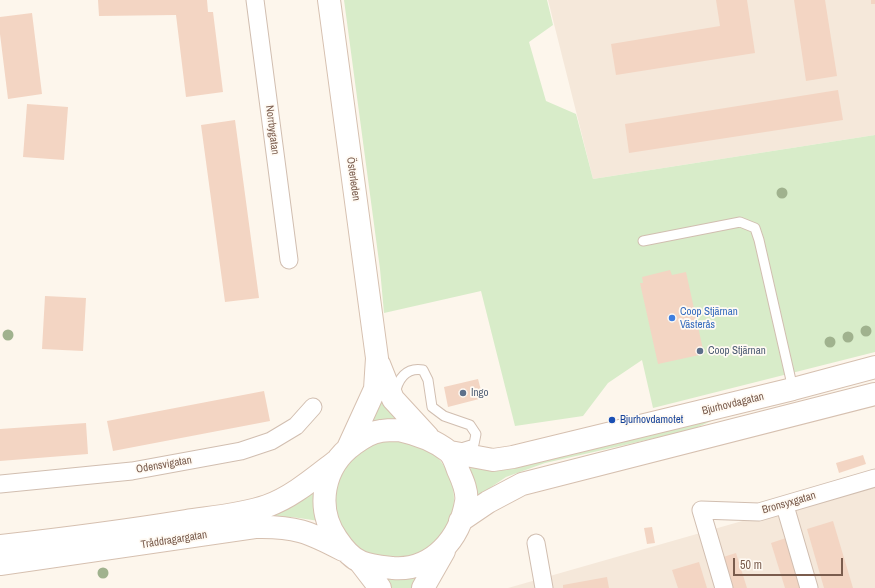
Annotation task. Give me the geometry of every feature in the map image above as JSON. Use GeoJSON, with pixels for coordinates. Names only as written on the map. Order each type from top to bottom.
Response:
{"type":"FeatureCollection","features":[{"type":"Feature","properties":{"kind":"main road","name":"Österleden"},"geometry":{"type":"LineString","coordinates":[[329,0],[377,358],[375,389],[342,455]]}},
{"type":"Feature","properties":{"kind":"main road","name":"Österleden"},"geometry":{"type":"LineString","coordinates":[[377,358],[393,399],[441,447]]}},
{"type":"Feature","properties":{"kind":"main road","name":"Bjurhovdagatan"},"geometry":{"type":"LineString","coordinates":[[441,447],[493,460],[513,457],[793,389],[875,367]]}},
{"type":"Feature","properties":{"kind":"main road"},"geometry":{"type":"LineString","coordinates":[[793,389],[799,414]]}},
{"type":"Feature","properties":{"kind":"main road"},"geometry":{"type":"LineString","coordinates":[[460,521],[488,502],[522,484],[564,472],[875,394]]}},
{"type":"Feature","properties":{"kind":"main road"},"geometry":{"type":"LineString","coordinates":[[380,588],[332,532],[325,515],[324,496],[328,477],[342,455],[363,437],[380,431],[399,430],[416,434],[441,447],[464,481],[466,501],[456,534],[423,588]]}},
{"type":"Feature","properties":{"kind":"main road","name":"Tråddragargatan"},"geometry":{"type":"LineString","coordinates":[[0,546],[123,532],[238,513],[267,506],[291,494],[342,455]]}},
{"type":"Feature","properties":{"kind":"main road","name":"Tråddragargatan"},"geometry":{"type":"LineString","coordinates":[[0,564],[255,527],[282,527],[312,534],[352,556]]}},
{"type":"Feature","properties":{"kind":"main road"},"geometry":{"type":"LineString","coordinates":[[352,556],[394,568],[413,566],[430,560],[445,550]]}},
{"type":"Feature","properties":{"kind":"street","name":"Norrbygatan"},"geometry":{"type":"LineString","coordinates":[[255,0],[289,260]]}},
{"type":"Feature","properties":{"kind":"street","name":"Odensvigatan"},"geometry":{"type":"LineString","coordinates":[[0,484],[132,471],[241,451],[271,441],[296,426],[313,407]]}},
{"type":"Feature","properties":{"kind":"street","name":"Bronsyxgatan"},"geometry":{"type":"LineString","coordinates":[[724,588],[701,510],[759,512],[785,506],[875,478]]}},
{"type":"Feature","properties":{"kind":"street"},"geometry":{"type":"LineString","coordinates":[[785,506],[809,588]]}},
{"type":"Feature","properties":{"kind":"street"},"geometry":{"type":"LineString","coordinates":[[536,543],[544,588]]}},
{"type":"Feature","properties":{"kind":"lane"},"geometry":{"type":"LineString","coordinates":[[643,241],[740,222],[755,228],[793,389]]}},
{"type":"Feature","properties":{"kind":"lane"},"geometry":{"type":"LineString","coordinates":[[393,399],[397,384],[403,374],[414,368],[423,370],[428,380],[432,407],[444,416],[470,425],[476,434],[474,444],[441,447]]}},
{"type":"Feature","properties":{"kind":"shaded area"},"geometry":{"type":"Polygon","coordinates":[[[548,0],[875,0],[875,135],[593,179],[548,0]]]}},
{"type":"Feature","properties":{"kind":"shaded area"},"geometry":{"type":"Polygon","coordinates":[[[875,483],[875,588],[508,588],[875,483]]]}},
{"type":"Feature","properties":{"kind":"green space"},"geometry":{"type":"Polygon","coordinates":[[[344,0],[547,0],[553,25],[529,42],[546,101],[576,114],[593,179],[875,135],[875,352],[653,408],[642,360],[608,383],[583,416],[515,426],[481,291],[384,313],[380,269],[344,0]]]}},
{"type":"Feature","properties":{"kind":"green space"},"geometry":{"type":"Polygon","coordinates":[[[384,396],[402,421],[368,425],[384,396]]]}},
{"type":"Feature","properties":{"kind":"green space"},"geometry":{"type":"Polygon","coordinates":[[[734,411],[691,430],[545,463],[506,477],[475,498],[470,466],[734,411]]]}},
{"type":"Feature","properties":{"kind":"green space"},"geometry":{"type":"Polygon","coordinates":[[[394,439],[406,440],[417,444],[427,449],[436,457],[444,466],[449,476],[453,487],[453,511],[449,522],[444,532],[436,541],[427,549],[417,554],[406,558],[394,559],[382,558],[371,554],[361,549],[352,541],[344,532],[339,522],[335,511],[334,499],[335,487],[339,476],[344,466],[352,457],[361,449],[371,444],[382,440],[394,439]]]}},
{"type":"Feature","properties":{"kind":"green space"},"geometry":{"type":"Polygon","coordinates":[[[314,491],[319,521],[292,517],[253,520],[314,491]]]}},
{"type":"Feature","properties":{"kind":"green space"},"geometry":{"type":"Polygon","coordinates":[[[421,572],[415,588],[391,588],[382,576],[421,572]]]}},
{"type":"Feature","properties":{"kind":"building"},"geometry":{"type":"Polygon","coordinates":[[[98,0],[207,0],[208,12],[213,12],[223,92],[186,97],[176,15],[99,16],[98,0]]]}},
{"type":"Feature","properties":{"kind":"building"},"geometry":{"type":"Polygon","coordinates":[[[716,0],[747,0],[755,53],[616,75],[611,44],[720,26],[716,0]]]}},
{"type":"Feature","properties":{"kind":"building"},"geometry":{"type":"Polygon","coordinates":[[[794,0],[825,0],[837,76],[806,81],[794,0]]]}},
{"type":"Feature","properties":{"kind":"building"},"geometry":{"type":"Polygon","coordinates":[[[871,0],[875,0],[875,4],[871,4],[871,0]]]}},
{"type":"Feature","properties":{"kind":"building"},"geometry":{"type":"Polygon","coordinates":[[[32,13],[42,94],[8,99],[0,34],[0,17],[32,13]]]}},
{"type":"Feature","properties":{"kind":"building"},"geometry":{"type":"Polygon","coordinates":[[[838,90],[843,120],[629,153],[625,124],[838,90]]]}},
{"type":"Feature","properties":{"kind":"building"},"geometry":{"type":"Polygon","coordinates":[[[27,104],[68,107],[64,160],[23,157],[27,104]]]}},
{"type":"Feature","properties":{"kind":"building"},"geometry":{"type":"Polygon","coordinates":[[[235,120],[259,298],[225,302],[201,125],[235,120]]]}},
{"type":"Feature","properties":{"kind":"building","name":"Coop Stjärnan Västerås"},"geometry":{"type":"Polygon","coordinates":[[[670,270],[672,275],[686,272],[704,354],[658,364],[640,283],[643,283],[642,277],[670,270]]]}},
{"type":"Feature","properties":{"kind":"building"},"geometry":{"type":"Polygon","coordinates":[[[45,296],[86,298],[83,351],[42,349],[45,296]]]}},
{"type":"Feature","properties":{"kind":"building","name":"Ingo"},"geometry":{"type":"Polygon","coordinates":[[[478,379],[483,398],[448,407],[444,387],[478,379]]]}},
{"type":"Feature","properties":{"kind":"building"},"geometry":{"type":"Polygon","coordinates":[[[264,391],[270,421],[113,451],[107,421],[264,391]]]}},
{"type":"Feature","properties":{"kind":"building"},"geometry":{"type":"Polygon","coordinates":[[[86,423],[88,454],[0,461],[0,429],[86,423]]]}},
{"type":"Feature","properties":{"kind":"building"},"geometry":{"type":"Polygon","coordinates":[[[863,455],[866,464],[839,473],[836,463],[863,455]]]}},
{"type":"Feature","properties":{"kind":"building"},"geometry":{"type":"Polygon","coordinates":[[[833,521],[853,588],[824,588],[807,529],[833,521]]]}},
{"type":"Feature","properties":{"kind":"building"},"geometry":{"type":"Polygon","coordinates":[[[652,527],[655,543],[647,544],[644,528],[652,527]]]}},
{"type":"Feature","properties":{"kind":"building"},"geometry":{"type":"Polygon","coordinates":[[[789,537],[804,588],[785,588],[771,543],[789,537]]]}},
{"type":"Feature","properties":{"kind":"building"},"geometry":{"type":"Polygon","coordinates":[[[736,553],[747,588],[729,588],[720,558],[736,553]]]}},
{"type":"Feature","properties":{"kind":"building"},"geometry":{"type":"Polygon","coordinates":[[[699,562],[707,588],[678,588],[672,570],[699,562]]]}},
{"type":"Feature","properties":{"kind":"building"},"geometry":{"type":"Polygon","coordinates":[[[607,577],[609,588],[563,588],[563,585],[607,577]]]}},
{"type":"Feature","properties":{"kind":"place","name":"Coop Stjärnan Västerås"},"geometry":{"type":"Point","coordinates":[672,318]}},
{"type":"Feature","properties":{"kind":"place","name":"Coop Stjärnan"},"geometry":{"type":"Point","coordinates":[700,351]}},
{"type":"Feature","properties":{"kind":"place","name":"Ingo"},"geometry":{"type":"Point","coordinates":[463,393]}},
{"type":"Feature","properties":{"kind":"place","name":"Bjurhovdamotet"},"geometry":{"type":"Point","coordinates":[612,420]}}]}
